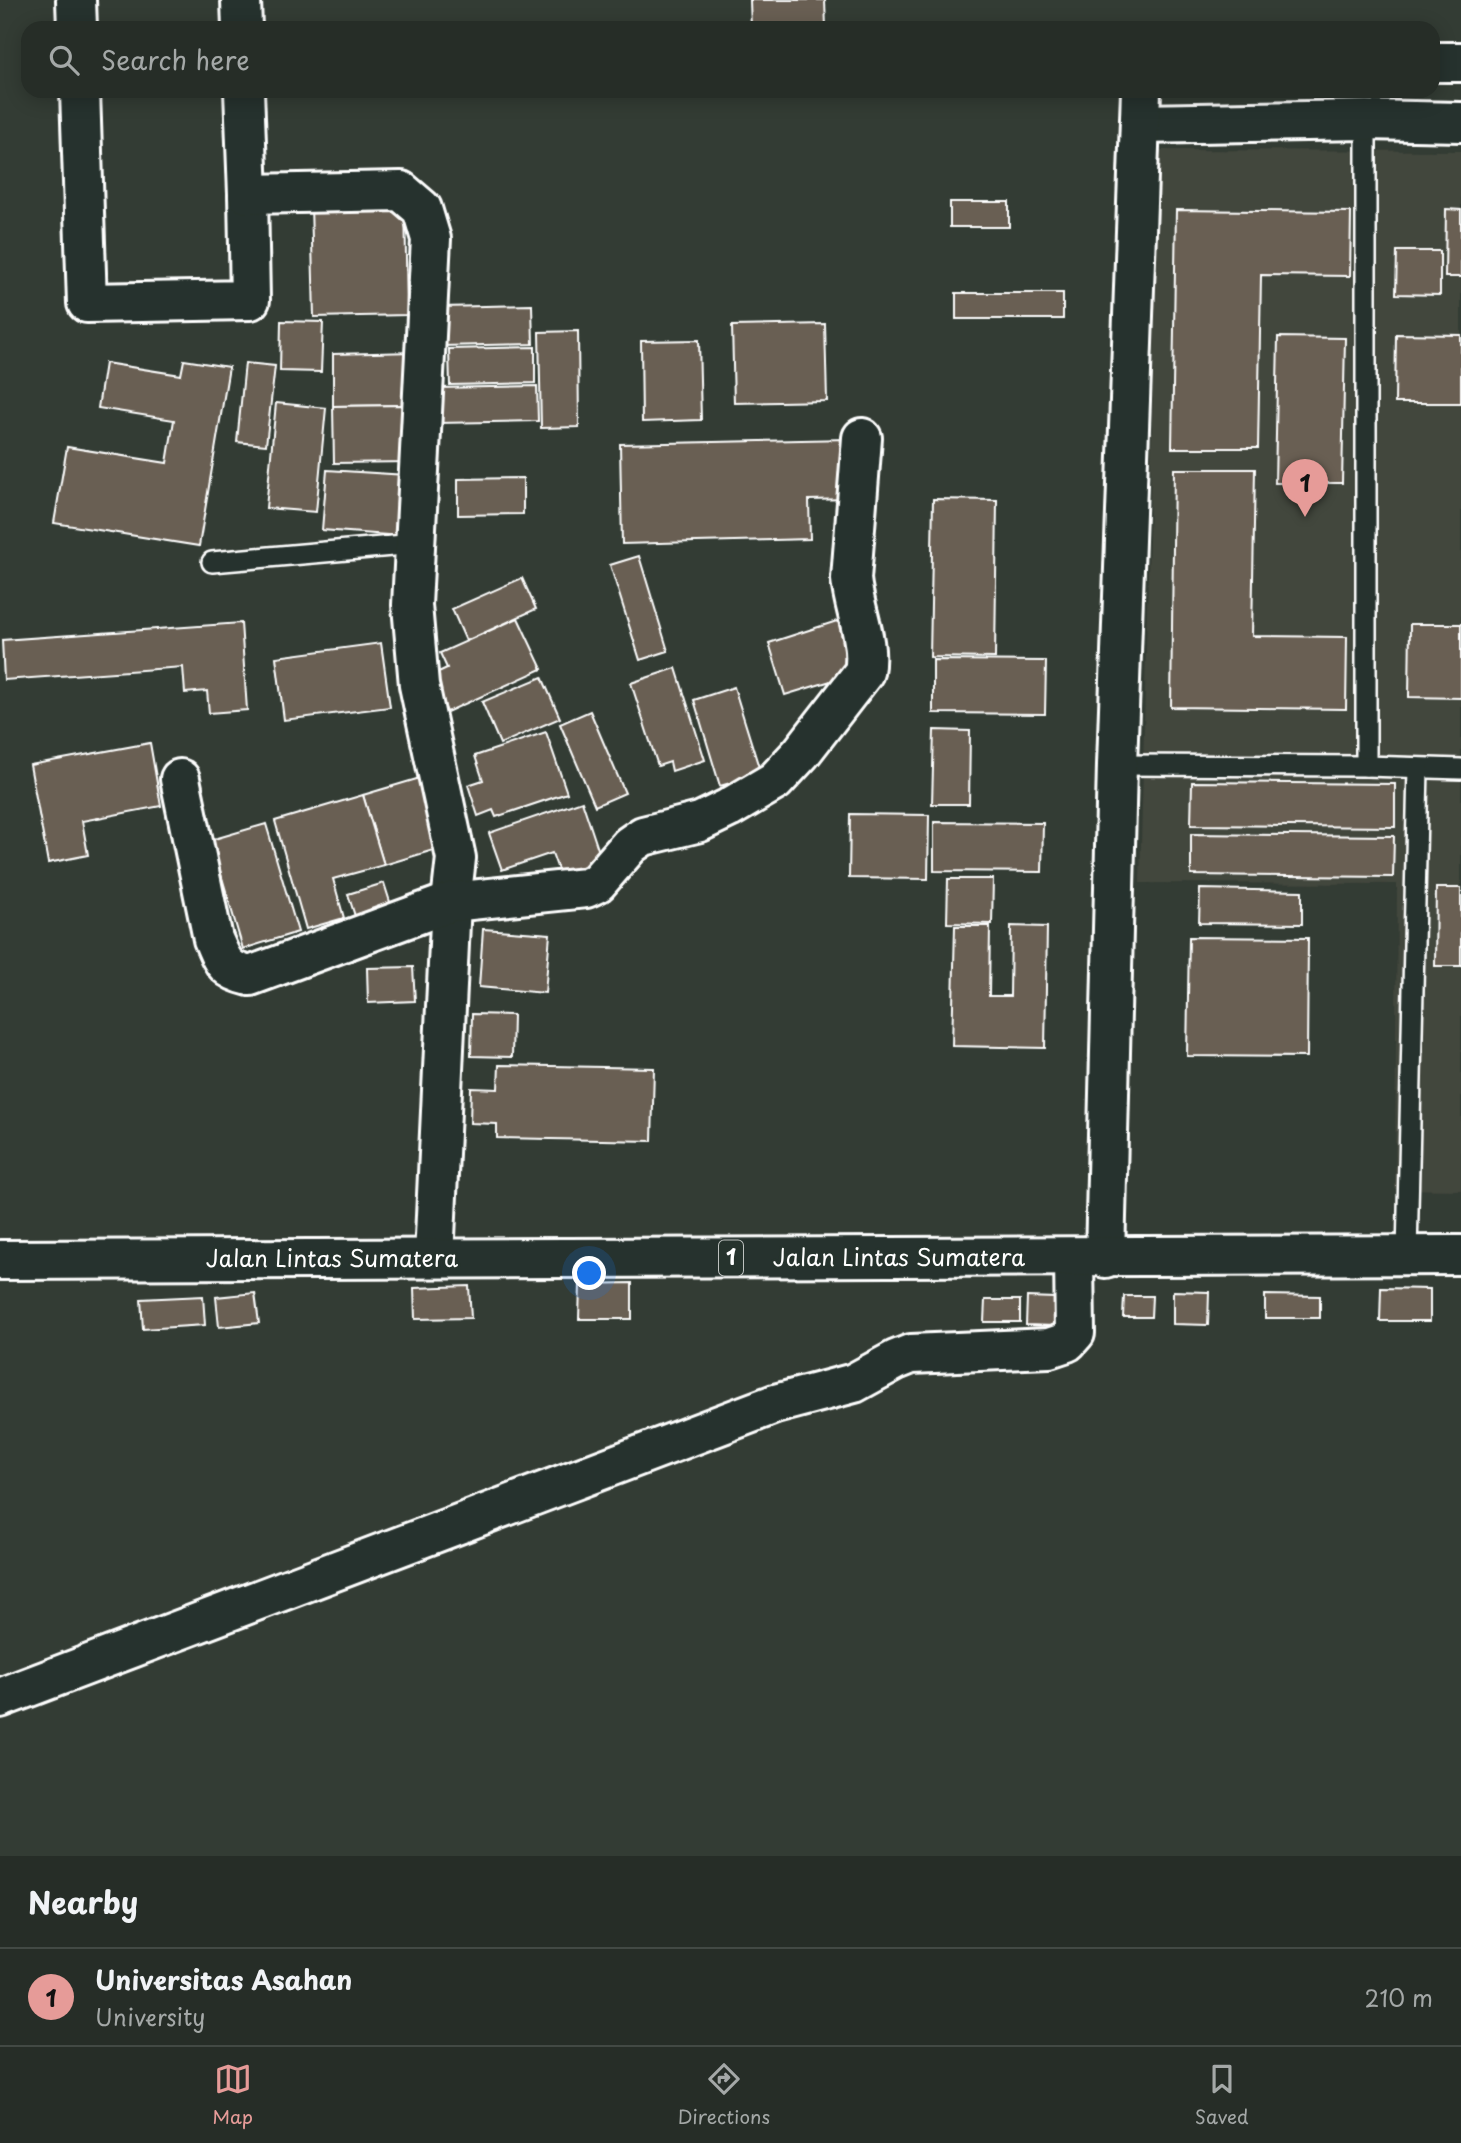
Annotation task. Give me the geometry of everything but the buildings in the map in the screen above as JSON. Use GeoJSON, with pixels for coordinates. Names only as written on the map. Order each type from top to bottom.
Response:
{"type":"FeatureCollection","features":[{"type":"Feature","properties":{"kind":"main road"},"geometry":{"type":"LineString","coordinates":[[76,0],[77,21]]}},
{"type":"Feature","properties":{"kind":"main road"},"geometry":{"type":"LineString","coordinates":[[241,0],[242,21]]}},
{"type":"Feature","properties":{"kind":"main road"},"geometry":{"type":"LineString","coordinates":[[1440,62],[1461,62]]}},
{"type":"Feature","properties":{"kind":"main road"},"geometry":{"type":"LineString","coordinates":[[79,98],[87,303],[250,300],[244,98]]}},
{"type":"Feature","properties":{"kind":"main road"},"geometry":{"type":"LineString","coordinates":[[0,1698],[762,1409],[802,1395],[854,1383],[911,1354],[1049,1348],[1068,1342],[1075,1333],[1090,1258],[1117,765],[1140,108],[1366,120],[1461,121]]}},
{"type":"Feature","properties":{"kind":"main road"},"geometry":{"type":"LineString","coordinates":[[248,194],[401,191],[422,209],[431,239],[412,605],[419,685],[456,858],[451,902],[434,1258]]}},
{"type":"Feature","properties":{"kind":"main road"},"geometry":{"type":"LineString","coordinates":[[180,779],[213,939],[223,962],[233,972],[250,976],[451,902],[586,888],[597,883],[630,845],[643,836],[700,822],[775,780],[801,753],[864,673],[866,661],[851,579],[862,438]]}},
{"type":"Feature","properties":{"kind":"main road","name":"Jalan Lintas Sumatera"},"geometry":{"type":"LineString","coordinates":[[0,1260],[1461,1255]]}},
{"type":"Feature","properties":{"kind":"lane"},"geometry":{"type":"LineString","coordinates":[[1366,120],[1366,766]]}},
{"type":"Feature","properties":{"kind":"lane"},"geometry":{"type":"LineString","coordinates":[[212,562],[415,544]]}},
{"type":"Feature","properties":{"kind":"lane"},"geometry":{"type":"LineString","coordinates":[[1117,765],[1461,769]]}},
{"type":"Feature","properties":{"kind":"lane"},"geometry":{"type":"LineString","coordinates":[[1408,1255],[1418,768]]}},
{"type":"Feature","properties":{"kind":"shaded area"},"geometry":{"type":"Polygon","coordinates":[[[1159,150],[1461,151],[1461,1190],[1395,1189],[1397,884],[1140,883],[1159,150]]]}},
{"type":"Feature","properties":{"kind":"place","name":"Universitas Asahan"},"geometry":{"type":"Point","coordinates":[1305,517]}}]}
